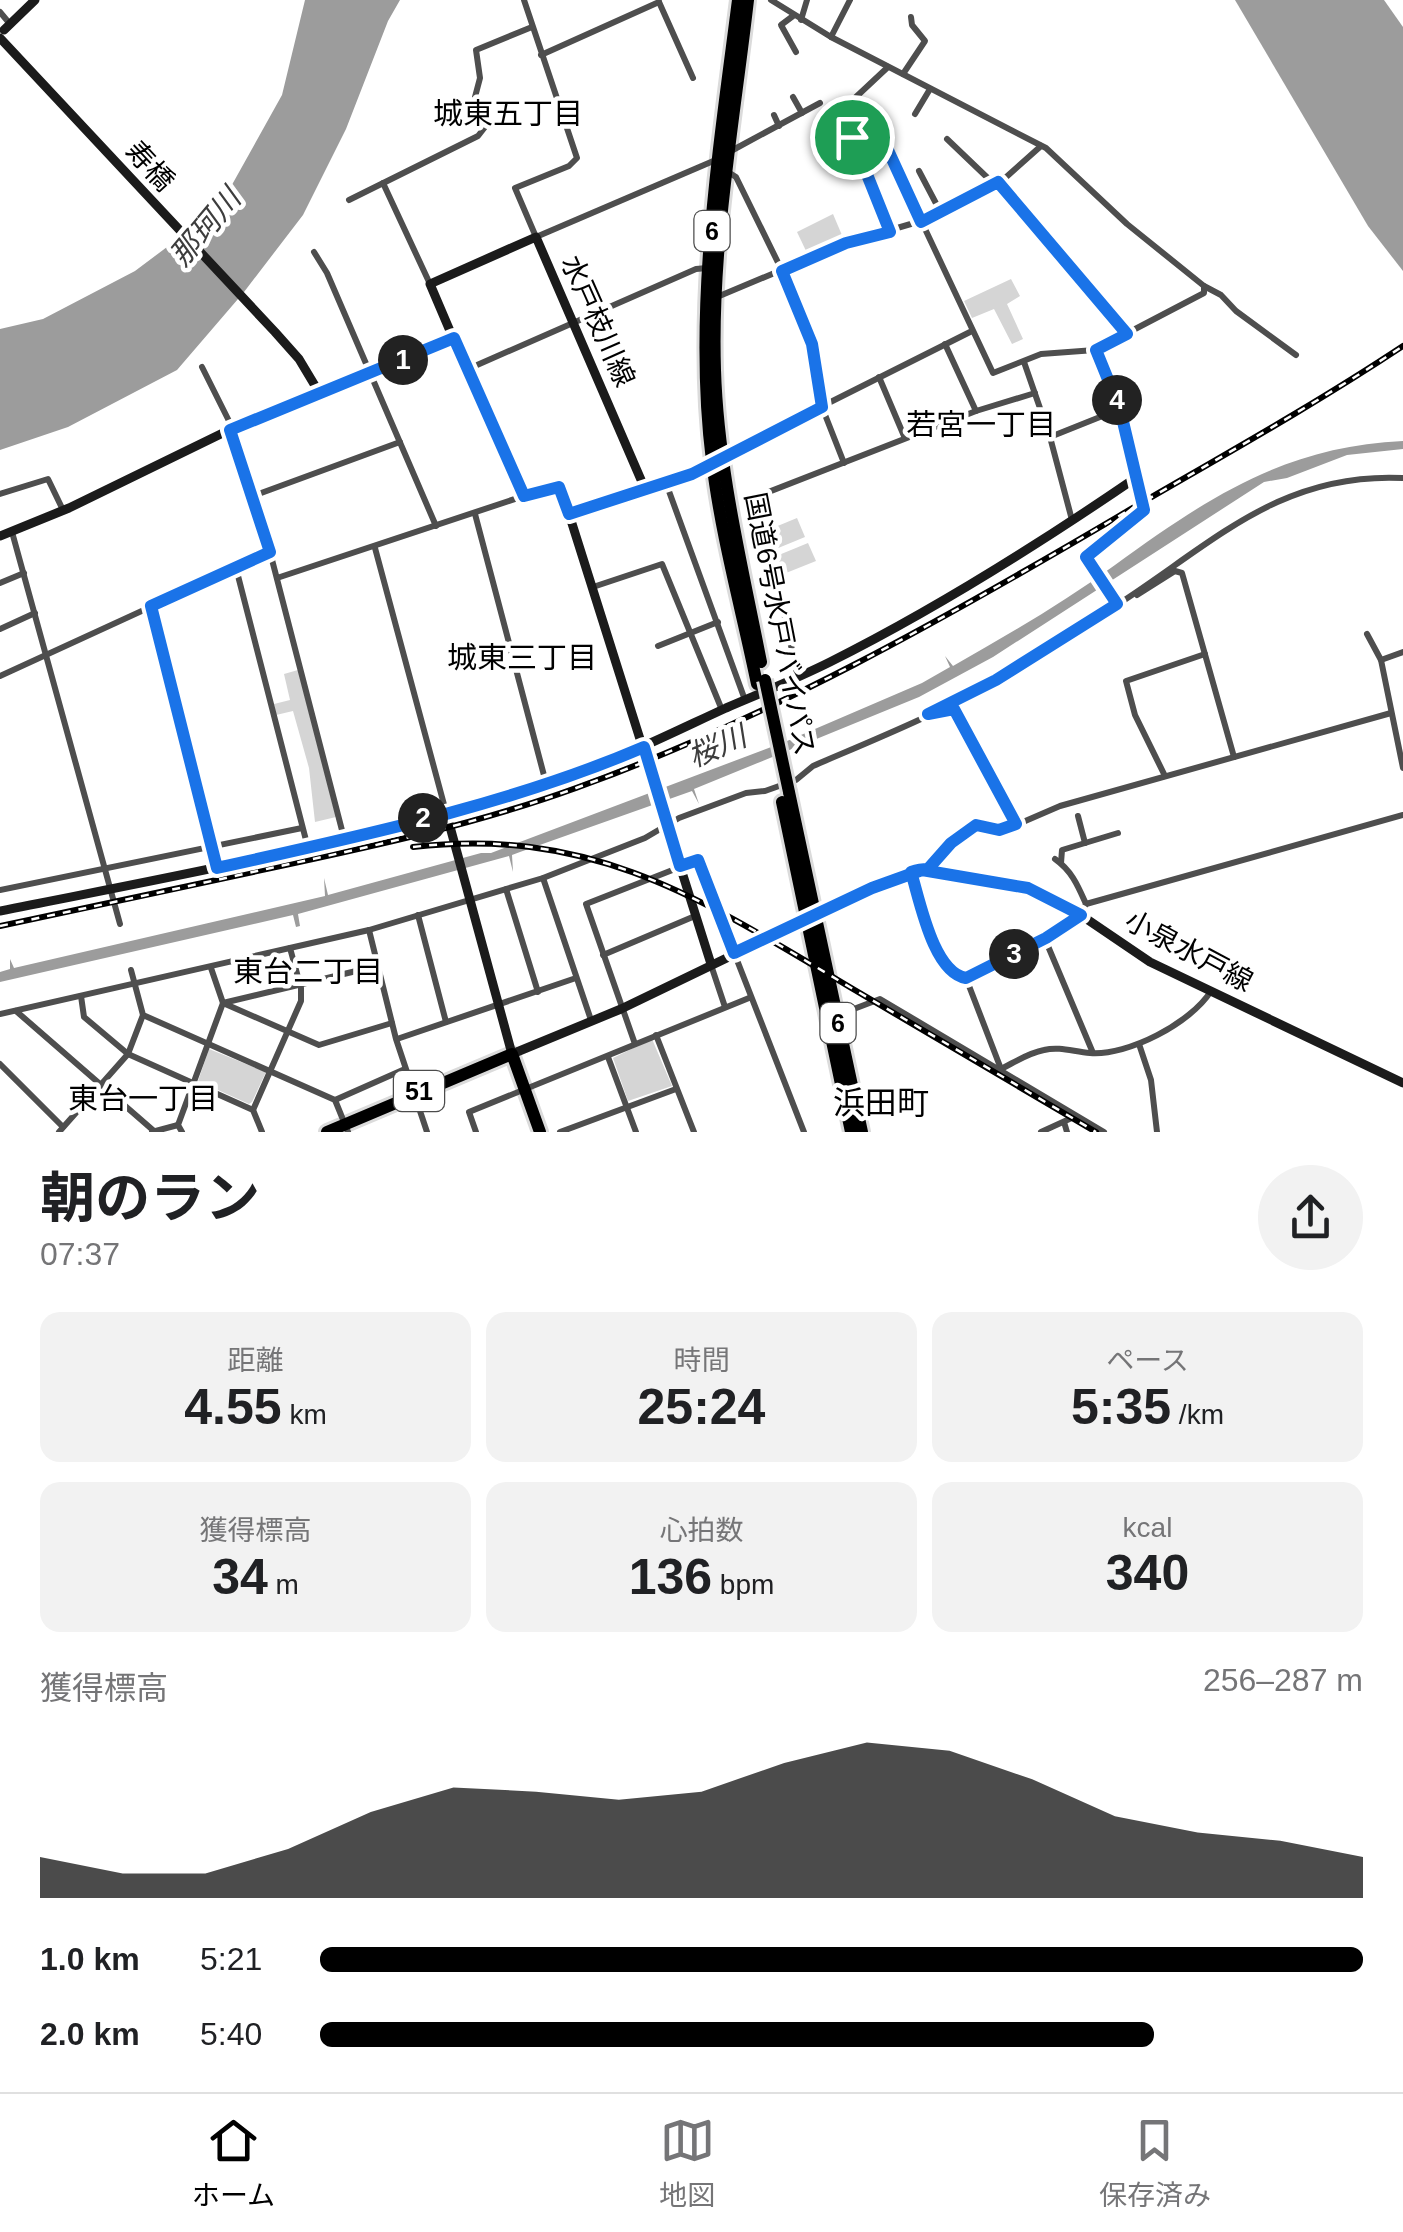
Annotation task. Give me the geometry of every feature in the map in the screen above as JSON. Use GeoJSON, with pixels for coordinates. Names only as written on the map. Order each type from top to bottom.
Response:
{"type":"FeatureCollection","features":[{"type":"Feature","properties":{"kind":"highway","name":"国道6号水戸バイパス"},"geometry":{"type":"LineString","coordinates":[[748,0],[708,268],[706,370],[717,460],[852,1132]]}},
{"type":"Feature","properties":{"kind":"highway","name":"国道6号水戸バイパス"},"geometry":{"type":"LineString","coordinates":[[717,460],[715,298],[727,160],[734,4]]}},
{"type":"Feature","properties":{"kind":"highway","name":"国道6号水戸バイパス"},"geometry":{"type":"LineString","coordinates":[[810,915],[862,1132]]}},
{"type":"Feature","properties":{"kind":"highway"},"geometry":{"type":"LineString","coordinates":[[512,1054],[540,1132]]}},
{"type":"Feature","properties":{"kind":"highway","name":"51"},"geometry":{"type":"LineString","coordinates":[[327,1132],[347,1128],[413,1093],[512,1054]]}},
{"type":"Feature","properties":{"kind":"main road"},"geometry":{"type":"LineString","coordinates":[[4,31],[37,1]]}},
{"type":"Feature","properties":{"kind":"main road","name":"寿橋"},"geometry":{"type":"LineString","coordinates":[[4,31],[12,51],[255,311],[299,360],[320,394]]}},
{"type":"Feature","properties":{"kind":"main road"},"geometry":{"type":"LineString","coordinates":[[996,182],[1127,334]]}},
{"type":"Feature","properties":{"kind":"main road","name":"水戸枝川線"},"geometry":{"type":"LineString","coordinates":[[430,284],[536,237],[645,489]]}},
{"type":"Feature","properties":{"kind":"main road"},"geometry":{"type":"LineString","coordinates":[[0,536],[64,510],[230,430],[454,338],[430,284]]}},
{"type":"Feature","properties":{"kind":"main road"},"geometry":{"type":"LineString","coordinates":[[0,912],[308,848],[546,783],[644,747],[798,678],[917,616],[1072,522],[1134,479]]}},
{"type":"Feature","properties":{"kind":"main road"},"geometry":{"type":"LineString","coordinates":[[645,489],[569,514],[710,964]]}},
{"type":"Feature","properties":{"kind":"main road"},"geometry":{"type":"LineString","coordinates":[[446,812],[512,1054]]}},
{"type":"Feature","properties":{"kind":"main road","name":"小泉水戸線"},"geometry":{"type":"LineString","coordinates":[[512,1054],[621,1009],[810,915],[911,872],[928,869],[1028,888],[1081,915],[1150,962],[1403,1082]]}},
{"type":"Feature","properties":{"kind":"street"},"geometry":{"type":"LineString","coordinates":[[524,0],[577,158],[569,166],[515,188],[536,237],[727,160],[820,103]]}},
{"type":"Feature","properties":{"kind":"street"},"geometry":{"type":"LineString","coordinates":[[771,0],[831,37],[1052,152],[1127,224],[1296,355]]}},
{"type":"Feature","properties":{"kind":"street"},"geometry":{"type":"LineString","coordinates":[[796,52],[780,25],[797,18],[807,0]]}},
{"type":"Feature","properties":{"kind":"street"},"geometry":{"type":"LineString","coordinates":[[831,37],[850,0]]}},
{"type":"Feature","properties":{"kind":"street"},"geometry":{"type":"LineString","coordinates":[[541,55],[659,1],[694,78]]}},
{"type":"Feature","properties":{"kind":"street"},"geometry":{"type":"LineString","coordinates":[[0,12],[4,31]]}},
{"type":"Feature","properties":{"kind":"street"},"geometry":{"type":"LineString","coordinates":[[904,74],[925,41],[911,17]]}},
{"type":"Feature","properties":{"kind":"street"},"geometry":{"type":"LineString","coordinates":[[350,200],[478,136],[485,123],[475,97],[480,78],[476,50],[532,26]]}},
{"type":"Feature","properties":{"kind":"street"},"geometry":{"type":"LineString","coordinates":[[888,66],[841,111],[890,232]]}},
{"type":"Feature","properties":{"kind":"street"},"geometry":{"type":"LineString","coordinates":[[915,114],[930,89]]}},
{"type":"Feature","properties":{"kind":"street"},"geometry":{"type":"LineString","coordinates":[[793,97],[802,113]]}},
{"type":"Feature","properties":{"kind":"street"},"geometry":{"type":"LineString","coordinates":[[774,114],[779,126]]}},
{"type":"Feature","properties":{"kind":"street"},"geometry":{"type":"LineString","coordinates":[[851,134],[876,124],[993,374],[1041,354],[1096,350],[1204,293],[1204,286]]}},
{"type":"Feature","properties":{"kind":"street"},"geometry":{"type":"LineString","coordinates":[[947,139],[996,182]]}},
{"type":"Feature","properties":{"kind":"street"},"geometry":{"type":"LineString","coordinates":[[715,298],[846,243],[921,222],[1022,166],[1041,146]]}},
{"type":"Feature","properties":{"kind":"street"},"geometry":{"type":"LineString","coordinates":[[727,160],[782,271],[812,344],[822,407],[844,463]]}},
{"type":"Feature","properties":{"kind":"street"},"geometry":{"type":"LineString","coordinates":[[919,171],[940,211]]}},
{"type":"Feature","properties":{"kind":"street"},"geometry":{"type":"LineString","coordinates":[[384,183],[430,284]]}},
{"type":"Feature","properties":{"kind":"street"},"geometry":{"type":"LineString","coordinates":[[314,252],[327,273],[436,526]]}},
{"type":"Feature","properties":{"kind":"street"},"geometry":{"type":"LineString","coordinates":[[468,368],[696,268],[708,268]]}},
{"type":"Feature","properties":{"kind":"street"},"geometry":{"type":"LineString","coordinates":[[645,489],[717,460],[972,331]]}},
{"type":"Feature","properties":{"kind":"street"},"geometry":{"type":"LineString","coordinates":[[454,338],[524,496]]}},
{"type":"Feature","properties":{"kind":"street"},"geometry":{"type":"LineString","coordinates":[[945,344],[976,411]]}},
{"type":"Feature","properties":{"kind":"street"},"geometry":{"type":"LineString","coordinates":[[1096,350],[1120,409],[1134,479],[1143,496],[1144,510],[1088,553],[1089,562],[1118,602]]}},
{"type":"Feature","properties":{"kind":"street"},"geometry":{"type":"LineString","coordinates":[[1024,362],[1050,437],[1072,522]]}},
{"type":"Feature","properties":{"kind":"street"},"geometry":{"type":"LineString","coordinates":[[202,367],[230,423],[254,496],[344,838]]}},
{"type":"Feature","properties":{"kind":"street"},"geometry":{"type":"LineString","coordinates":[[879,377],[904,436]]}},
{"type":"Feature","properties":{"kind":"street"},"geometry":{"type":"LineString","coordinates":[[798,678],[778,584],[748,500],[976,411],[1035,394]]}},
{"type":"Feature","properties":{"kind":"street"},"geometry":{"type":"LineString","coordinates":[[1050,437],[1120,409]]}},
{"type":"Feature","properties":{"kind":"street"},"geometry":{"type":"LineString","coordinates":[[254,496],[400,442]]}},
{"type":"Feature","properties":{"kind":"street"},"geometry":{"type":"LineString","coordinates":[[1376,478],[1403,486]]}},
{"type":"Feature","properties":{"kind":"street"},"geometry":{"type":"LineString","coordinates":[[0,1014],[370,930],[467,895],[543,878],[646,838],[666,823],[746,793],[796,780],[813,766],[996,680],[1213,536],[1272,503],[1326,484],[1403,478]]}},
{"type":"Feature","properties":{"kind":"street"},"geometry":{"type":"LineString","coordinates":[[0,494],[48,479],[64,510]]}},
{"type":"Feature","properties":{"kind":"street"},"geometry":{"type":"LineString","coordinates":[[666,483],[745,700]]}},
{"type":"Feature","properties":{"kind":"street"},"geometry":{"type":"LineString","coordinates":[[277,578],[559,487],[569,514]]}},
{"type":"Feature","properties":{"kind":"street"},"geometry":{"type":"LineString","coordinates":[[474,514],[546,783]]}},
{"type":"Feature","properties":{"kind":"street"},"geometry":{"type":"LineString","coordinates":[[12,532],[120,924]]}},
{"type":"Feature","properties":{"kind":"street"},"geometry":{"type":"LineString","coordinates":[[375,548],[446,812]]}},
{"type":"Feature","properties":{"kind":"street"},"geometry":{"type":"LineString","coordinates":[[0,676],[270,552]]}},
{"type":"Feature","properties":{"kind":"street"},"geometry":{"type":"LineString","coordinates":[[593,587],[662,564],[722,710]]}},
{"type":"Feature","properties":{"kind":"street"},"geometry":{"type":"LineString","coordinates":[[236,568],[308,848]]}},
{"type":"Feature","properties":{"kind":"street"},"geometry":{"type":"LineString","coordinates":[[1118,602],[1179,570],[1234,756]]}},
{"type":"Feature","properties":{"kind":"street"},"geometry":{"type":"LineString","coordinates":[[0,584],[24,573]]}},
{"type":"Feature","properties":{"kind":"street"},"geometry":{"type":"LineString","coordinates":[[151,606],[217,868]]}},
{"type":"Feature","properties":{"kind":"street"},"geometry":{"type":"LineString","coordinates":[[0,629],[36,613]]}},
{"type":"Feature","properties":{"kind":"street"},"geometry":{"type":"LineString","coordinates":[[658,646],[718,622]]}},
{"type":"Feature","properties":{"kind":"street"},"geometry":{"type":"LineString","coordinates":[[1366,634],[1381,660],[1403,768]]}},
{"type":"Feature","properties":{"kind":"street"},"geometry":{"type":"LineString","coordinates":[[1381,660],[1403,652]]}},
{"type":"Feature","properties":{"kind":"street"},"geometry":{"type":"LineString","coordinates":[[1165,776],[1135,715],[1126,682],[1204,654]]}},
{"type":"Feature","properties":{"kind":"street"},"geometry":{"type":"LineString","coordinates":[[928,714],[954,709],[958,712],[966,735],[1016,824]]}},
{"type":"Feature","properties":{"kind":"street"},"geometry":{"type":"LineString","coordinates":[[928,869],[951,843],[976,825],[999,830],[1060,806],[1391,713]]}},
{"type":"Feature","properties":{"kind":"street"},"geometry":{"type":"LineString","coordinates":[[911,872],[940,961],[956,976],[966,978],[1045,938],[1081,915],[1086,904],[1403,815]]}},
{"type":"Feature","properties":{"kind":"street"},"geometry":{"type":"LineString","coordinates":[[1078,816],[1085,842]]}},
{"type":"Feature","properties":{"kind":"street"},"geometry":{"type":"LineString","coordinates":[[0,890],[302,828]]}},
{"type":"Feature","properties":{"kind":"street"},"geometry":{"type":"LineString","coordinates":[[1086,904],[1072,875],[1058,861],[1062,850],[1118,833]]}},
{"type":"Feature","properties":{"kind":"street"},"geometry":{"type":"LineString","coordinates":[[636,1044],[586,904],[698,860],[804,1132]]}},
{"type":"Feature","properties":{"kind":"street"},"geometry":{"type":"LineString","coordinates":[[543,878],[591,1020]]}},
{"type":"Feature","properties":{"kind":"street"},"geometry":{"type":"LineString","coordinates":[[506,889],[538,992]]}},
{"type":"Feature","properties":{"kind":"street"},"geometry":{"type":"LineString","coordinates":[[418,915],[446,1022]]}},
{"type":"Feature","properties":{"kind":"street"},"geometry":{"type":"LineString","coordinates":[[603,956],[695,916]]}},
{"type":"Feature","properties":{"kind":"street"},"geometry":{"type":"LineString","coordinates":[[370,930],[396,1039],[427,1132]]}},
{"type":"Feature","properties":{"kind":"street"},"geometry":{"type":"LineString","coordinates":[[1045,938],[1093,1054]]}},
{"type":"Feature","properties":{"kind":"street"},"geometry":{"type":"LineString","coordinates":[[253,1110],[300,1000],[300,984],[290,948]]}},
{"type":"Feature","properties":{"kind":"street"},"geometry":{"type":"LineString","coordinates":[[710,964],[724,1008]]}},
{"type":"Feature","properties":{"kind":"street"},"geometry":{"type":"LineString","coordinates":[[223,1003],[378,966]]}},
{"type":"Feature","properties":{"kind":"street"},"geometry":{"type":"LineString","coordinates":[[15,1010],[153,1132],[180,1128],[206,1042],[223,1003],[210,968]]}},
{"type":"Feature","properties":{"kind":"street"},"geometry":{"type":"LineString","coordinates":[[0,1064],[61,1130],[128,1054],[143,1015],[131,970]]}},
{"type":"Feature","properties":{"kind":"street"},"geometry":{"type":"LineString","coordinates":[[396,1039],[576,978]]}},
{"type":"Feature","properties":{"kind":"street"},"geometry":{"type":"LineString","coordinates":[[966,978],[1001,1069]]}},
{"type":"Feature","properties":{"kind":"street"},"geometry":{"type":"LineString","coordinates":[[1001,1069],[1040,1050],[1063,1048],[1093,1054],[1139,1044],[1172,1027],[1211,990]]}},
{"type":"Feature","properties":{"kind":"street"},"geometry":{"type":"LineString","coordinates":[[80,996],[84,1017],[128,1054],[253,1110],[262,1132]]}},
{"type":"Feature","properties":{"kind":"street"},"geometry":{"type":"LineString","coordinates":[[476,1132],[469,1112],[750,998]]}},
{"type":"Feature","properties":{"kind":"street"},"geometry":{"type":"LineString","coordinates":[[837,1015],[880,999],[1104,1132]]}},
{"type":"Feature","properties":{"kind":"street"},"geometry":{"type":"LineString","coordinates":[[223,1003],[319,1045],[392,1023]]}},
{"type":"Feature","properties":{"kind":"street"},"geometry":{"type":"LineString","coordinates":[[143,1015],[334,1100],[347,1128]]}},
{"type":"Feature","properties":{"kind":"street"},"geometry":{"type":"LineString","coordinates":[[656,1035],[694,1132]]}},
{"type":"Feature","properties":{"kind":"street"},"geometry":{"type":"LineString","coordinates":[[1139,1044],[1151,1080],[1158,1132]]}},
{"type":"Feature","properties":{"kind":"street"},"geometry":{"type":"LineString","coordinates":[[608,1057],[636,1132]]}},
{"type":"Feature","properties":{"kind":"street"},"geometry":{"type":"LineString","coordinates":[[334,1100],[405,1069]]}},
{"type":"Feature","properties":{"kind":"street"},"geometry":{"type":"LineString","coordinates":[[560,1132],[676,1088]]}},
{"type":"Feature","properties":{"kind":"street"},"geometry":{"type":"LineString","coordinates":[[1041,1132],[1077,1116]]}},
{"type":"Feature","properties":{"kind":"street"},"geometry":{"type":"LineString","coordinates":[[1064,1122],[1067,1132]]}},
{"type":"Feature","properties":{"kind":"shaded area"},"geometry":{"type":"Polygon","coordinates":[[[833,214],[844,240],[808,255],[797,232],[833,214]]]}},
{"type":"Feature","properties":{"kind":"shaded area"},"geometry":{"type":"Polygon","coordinates":[[[1011,279],[1020,296],[1007,304],[1023,339],[1012,344],[994,309],[972,318],[964,301],[1011,279]]]}},
{"type":"Feature","properties":{"kind":"shaded area"},"geometry":{"type":"Polygon","coordinates":[[[797,518],[805,537],[771,551],[763,532],[797,518]]]}},
{"type":"Feature","properties":{"kind":"shaded area"},"geometry":{"type":"Polygon","coordinates":[[[808,543],[816,561],[781,575],[774,557],[808,543]]]}},
{"type":"Feature","properties":{"kind":"shaded area"},"geometry":{"type":"Polygon","coordinates":[[[298,670],[336,817],[315,822],[309,768],[293,711],[276,715],[274,704],[290,700],[284,674],[298,670]]]}},
{"type":"Feature","properties":{"kind":"shaded area"},"geometry":{"type":"Polygon","coordinates":[[[652,1039],[672,1086],[628,1101],[613,1058],[652,1039]]]}},
{"type":"Feature","properties":{"kind":"shaded area"},"geometry":{"type":"Polygon","coordinates":[[[209,1049],[266,1072],[252,1102],[198,1081],[209,1049]]]}},
{"type":"Feature","properties":{"kind":"water","name":"那珂川"},"geometry":{"type":"Polygon","coordinates":[[[305,0],[400,0],[346,129],[303,215],[177,370],[68,427],[0,450],[0,329],[43,319],[135,271],[219,208],[282,95],[305,0]]]}},
{"type":"Feature","properties":{"kind":"water"},"geometry":{"type":"Polygon","coordinates":[[[1235,0],[1384,0],[1403,27],[1403,271],[1368,226],[1235,0]]]}},
{"type":"Feature","properties":{"kind":"water"},"geometry":{"type":"Polygon","coordinates":[[[1403,441],[1403,449],[1347,455],[1287,478],[1264,482],[993,657],[919,697],[694,789],[699,804],[692,791],[520,852],[512,855],[513,872],[509,856],[298,914],[300,926],[296,927],[293,915],[0,982],[0,972],[10,969],[10,959],[14,968],[325,896],[324,878],[328,895],[491,853],[787,741],[922,683],[950,667],[945,656],[953,666],[1056,605],[1182,518],[1250,480],[1322,453],[1403,441]]]}},
{"type":"Feature","properties":{"kind":"railway"},"geometry":{"type":"LineString","coordinates":[[0,926],[425,833],[539,801],[647,761],[786,699],[921,629],[1262,433],[1403,346]]}},
{"type":"Feature","properties":{"kind":"railway"},"geometry":{"type":"LineString","coordinates":[[413,847],[478,843],[537,848],[593,859],[645,877],[747,927],[1096,1132]]}},
{"type":"Feature","properties":{"kind":"district","name":"城東五丁目"},"geometry":{"type":"Point","coordinates":[508,113]}},
{"type":"Feature","properties":{"kind":"district","name":"若宮一丁目"},"geometry":{"type":"Point","coordinates":[981,424]}},
{"type":"Feature","properties":{"kind":"district","name":"城東三丁目"},"geometry":{"type":"Point","coordinates":[522,657]}},
{"type":"Feature","properties":{"kind":"district","name":"東台二丁目"},"geometry":{"type":"Point","coordinates":[308,971]}},
{"type":"Feature","properties":{"kind":"district","name":"東台一丁目"},"geometry":{"type":"Point","coordinates":[143,1098]}},
{"type":"Feature","properties":{"kind":"district","name":"浜田町"},"geometry":{"type":"Point","coordinates":[881,1103]}},
{"type":"Feature","properties":{"kind":"route"},"geometry":{"type":"LineString","coordinates":[[852,137],[851,134],[876,124],[921,222],[998,182],[1127,334],[1096,350],[1116,396],[1129,441],[1134,479],[1145,506],[1086,557],[1117,604],[996,680],[928,714],[954,709],[958,712],[966,735],[1016,824],[999,830],[976,825],[951,843],[928,869],[911,872],[940,961],[956,976],[966,978],[1046,938],[1081,915],[1028,888],[928,869],[922,870],[911,872],[872,888],[734,953],[698,860],[680,866],[644,747],[546,783],[446,812],[217,868],[151,606],[270,552],[230,430],[454,338],[524,496],[559,487],[569,514],[702,469],[822,407],[818,364],[782,271],[846,243],[890,232],[852,137]]}},
{"type":"Feature","properties":{"kind":"water label","name":"桜川"},"geometry":{"type":"Point","coordinates":[717,746]}}]}
